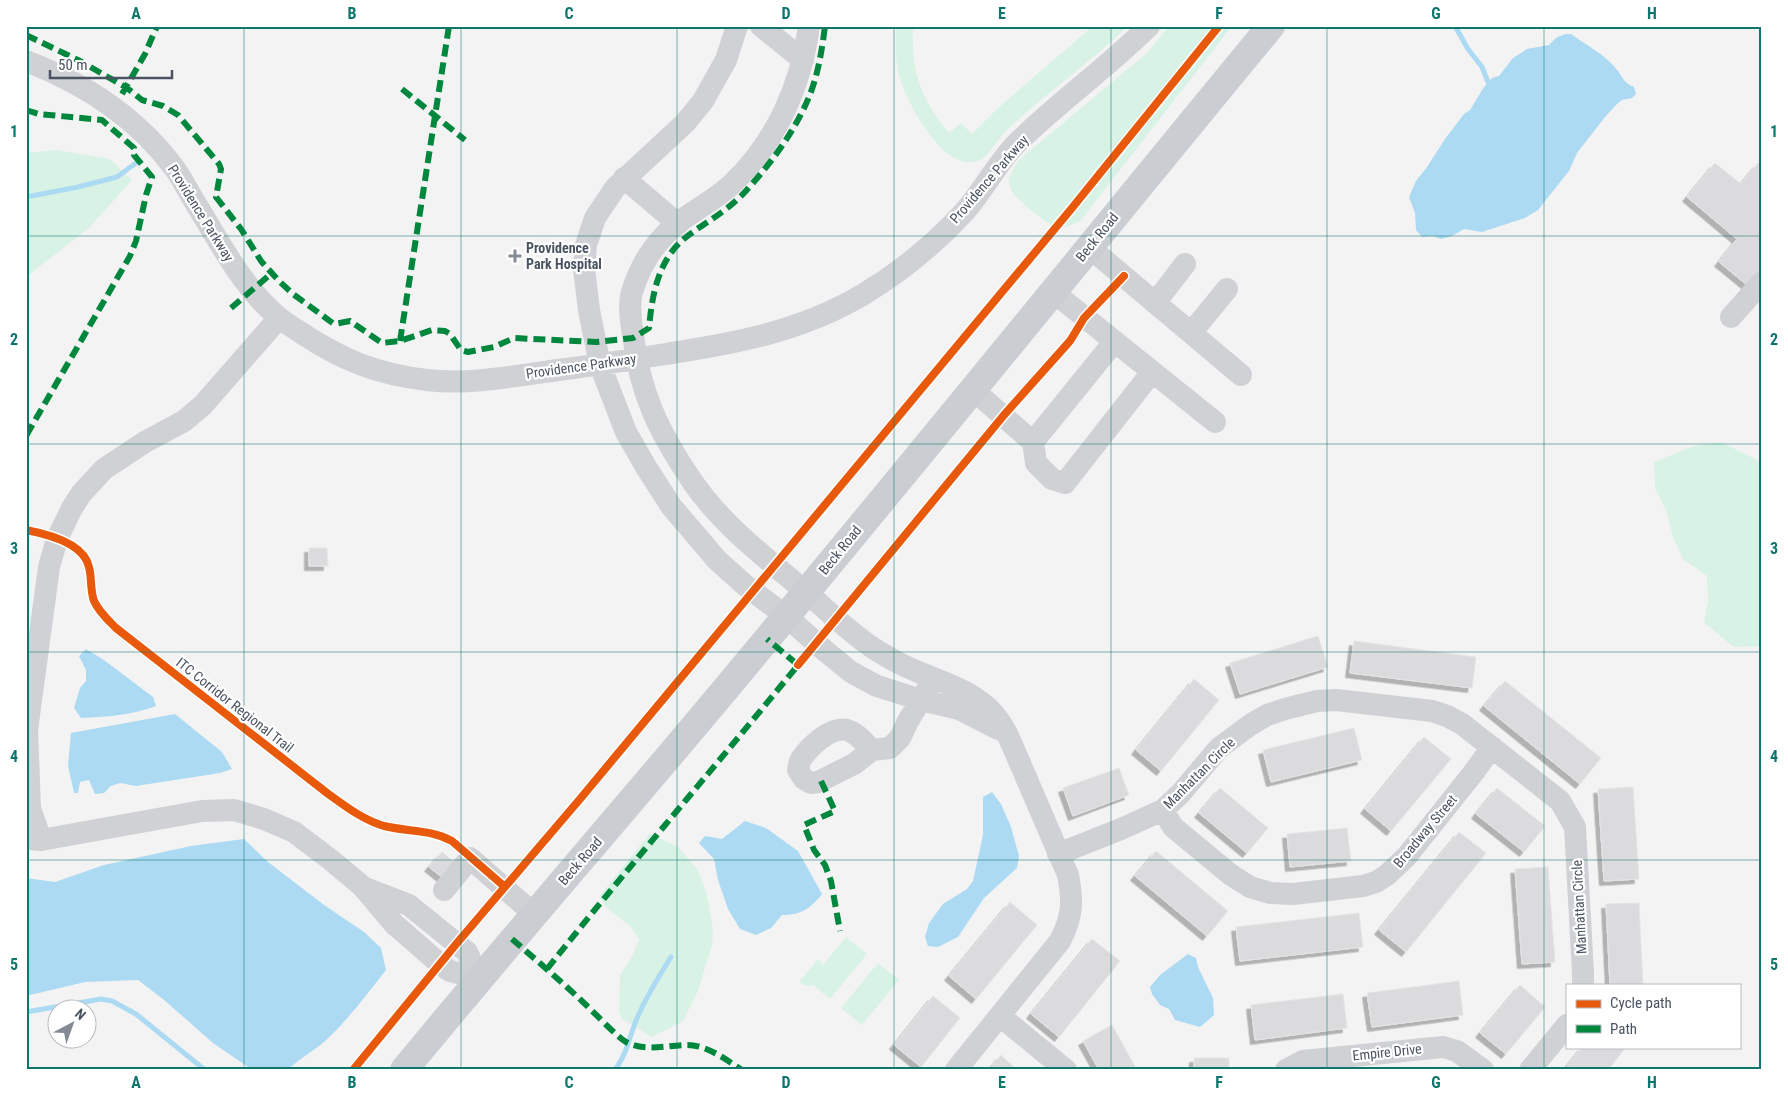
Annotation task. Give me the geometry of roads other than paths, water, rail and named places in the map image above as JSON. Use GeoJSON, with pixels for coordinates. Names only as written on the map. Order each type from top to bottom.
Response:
{"type":"FeatureCollection","features":[{"type":"Feature","properties":{"kind":"main road","name":"Beck Road"},"geometry":{"type":"LineString","coordinates":[[404,1070],[479,978],[681,742],[806,592],[1271,26]]}},
{"type":"Feature","properties":{"kind":"street"},"geometry":{"type":"LineString","coordinates":[[736,26],[726,60],[703,101],[685,123],[655,153],[624,178],[606,200],[595,218],[586,245],[584,270],[589,310],[600,365],[626,432],[646,467],[671,506],[717,560],[851,672],[877,686],[921,700],[959,709],[1007,734]]}},
{"type":"Feature","properties":{"kind":"street"},"geometry":{"type":"LineString","coordinates":[[761,26],[803,60]]}},
{"type":"Feature","properties":{"kind":"street"},"geometry":{"type":"LineString","coordinates":[[809,26],[803,60],[788,105],[770,138],[731,185],[664,235],[648,256],[632,293],[630,314],[636,359],[643,390],[670,448],[719,514],[747,542],[873,648],[905,666],[963,690],[995,715],[1007,734],[1068,875],[1072,909],[1068,924],[1060,940],[956,1070]]}},
{"type":"Feature","properties":{"kind":"street","name":"Providence Parkway"},"geometry":{"type":"LineString","coordinates":[[26,61],[93,93],[127,118],[157,147],[176,170],[252,291],[279,318],[322,347],[357,365],[396,375],[430,380],[465,381],[600,365],[725,346],[779,332],[824,315],[863,295],[898,271],[927,247],[963,213],[1012,148],[1044,118],[1128,48],[1149,26]]}},
{"type":"Feature","properties":{"kind":"street"},"geometry":{"type":"LineString","coordinates":[[624,178],[678,224]]}},
{"type":"Feature","properties":{"kind":"street"},"geometry":{"type":"LineString","coordinates":[[1089,247],[1241,375]]}},
{"type":"Feature","properties":{"kind":"street"},"geometry":{"type":"LineString","coordinates":[[1155,302],[1185,264]]}},
{"type":"Feature","properties":{"kind":"street"},"geometry":{"type":"LineString","coordinates":[[1731,316],[1762,282]]}},
{"type":"Feature","properties":{"kind":"street"},"geometry":{"type":"LineString","coordinates":[[1192,333],[1227,289]]}},
{"type":"Feature","properties":{"kind":"street"},"geometry":{"type":"LineString","coordinates":[[1052,292],[1215,422]]}},
{"type":"Feature","properties":{"kind":"street"},"geometry":{"type":"LineString","coordinates":[[279,318],[203,406],[184,421],[145,442],[104,469],[81,494],[67,517],[35,601],[27,730],[33,840],[202,811],[234,810],[264,819],[294,832],[362,886],[394,924],[440,964],[450,971],[479,978]]}},
{"type":"Feature","properties":{"kind":"street"},"geometry":{"type":"LineString","coordinates":[[1033,442],[1114,342]]}},
{"type":"Feature","properties":{"kind":"street"},"geometry":{"type":"LineString","coordinates":[[972,389],[1033,442],[1036,463],[1052,479],[1065,483],[1152,372]]}},
{"type":"Feature","properties":{"kind":"street"},"geometry":{"type":"LineString","coordinates":[[868,681],[885,655]]}},
{"type":"Feature","properties":{"kind":"street"},"geometry":{"type":"LineString","coordinates":[[872,750],[890,748],[900,738],[933,678]]}},
{"type":"Feature","properties":{"kind":"street","name":"Manhattan Circle"},"geometry":{"type":"LineString","coordinates":[[1058,854],[1163,810],[1219,748],[1267,715],[1317,701],[1336,700],[1432,711],[1462,724],[1560,801],[1574,827],[1584,973],[1583,984]]}},
{"type":"Feature","properties":{"kind":"street","name":"Broadway Street"},"geometry":{"type":"LineString","coordinates":[[1163,810],[1173,827],[1231,875],[1250,887],[1270,893],[1293,894],[1363,886],[1376,882],[1387,875],[1406,856],[1492,747]]}},
{"type":"Feature","properties":{"kind":"street"},"geometry":{"type":"LineString","coordinates":[[444,890],[470,858],[534,914]]}},
{"type":"Feature","properties":{"kind":"street"},"geometry":{"type":"LineString","coordinates":[[1000,1016],[1066,1070]]}},
{"type":"Feature","properties":{"kind":"street"},"geometry":{"type":"LineString","coordinates":[[1530,1070],[1566,1026]]}},
{"type":"Feature","properties":{"kind":"street","name":"Empire Drive"},"geometry":{"type":"LineString","coordinates":[[1286,1070],[1303,1061],[1443,1047],[1458,1051],[1483,1070]]}},
{"type":"Feature","properties":{"kind":"water"},"geometry":{"type":"Polygon","coordinates":[[[1571,34],[1613,65],[1626,82],[1634,87],[1636,94],[1632,98],[1622,100],[1605,117],[1577,153],[1569,171],[1538,210],[1525,218],[1482,232],[1464,229],[1452,236],[1441,239],[1433,236],[1422,237],[1416,230],[1415,213],[1409,197],[1416,181],[1445,139],[1464,114],[1470,110],[1484,87],[1492,78],[1499,76],[1513,58],[1527,49],[1549,45],[1557,37],[1571,34]]]}},
{"type":"Feature","properties":{"kind":"water"},"geometry":{"type":"Polygon","coordinates":[[[86,649],[104,660],[153,697],[156,706],[129,713],[81,718],[74,708],[80,688],[86,681],[86,670],[79,656],[86,649]]]}},
{"type":"Feature","properties":{"kind":"water"},"geometry":{"type":"Polygon","coordinates":[[[175,714],[222,752],[232,769],[220,773],[136,786],[120,783],[111,786],[104,793],[95,794],[89,780],[80,782],[78,793],[74,793],[68,766],[71,733],[175,714]]]}},
{"type":"Feature","properties":{"kind":"water"},"geometry":{"type":"Polygon","coordinates":[[[992,792],[1001,804],[1011,827],[1019,856],[1017,868],[984,898],[958,937],[938,947],[928,946],[925,937],[929,923],[943,904],[967,889],[973,881],[983,835],[983,797],[992,792]]]}},
{"type":"Feature","properties":{"kind":"water"},"geometry":{"type":"Polygon","coordinates":[[[745,821],[766,828],[798,851],[822,894],[805,910],[795,914],[782,915],[771,928],[756,935],[740,929],[728,909],[718,880],[714,859],[699,843],[705,836],[722,839],[745,821]]]}},
{"type":"Feature","properties":{"kind":"water"},"geometry":{"type":"Polygon","coordinates":[[[244,839],[268,862],[324,905],[364,932],[381,948],[386,970],[342,1024],[320,1045],[288,1070],[251,1069],[213,1043],[163,999],[138,980],[85,982],[26,996],[26,878],[55,882],[104,865],[191,846],[244,839]]]}},
{"type":"Feature","properties":{"kind":"water"},"geometry":{"type":"Polygon","coordinates":[[[1188,954],[1196,958],[1198,967],[1213,998],[1214,1015],[1200,1027],[1175,1020],[1169,1009],[1160,1005],[1152,994],[1150,987],[1160,975],[1188,954]]]}},
{"type":"Feature","properties":{"kind":"waterway"},"geometry":{"type":"LineString","coordinates":[[1455,26],[1468,49],[1482,67],[1488,82]]}},
{"type":"Feature","properties":{"kind":"waterway"},"geometry":{"type":"LineString","coordinates":[[26,197],[117,177],[136,163]]}},
{"type":"Feature","properties":{"kind":"waterway"},"geometry":{"type":"LineString","coordinates":[[615,1070],[623,1056],[645,1001],[671,957]]}},
{"type":"Feature","properties":{"kind":"waterway"},"geometry":{"type":"LineString","coordinates":[[26,1012],[101,999],[112,1001],[136,1014],[205,1070]]}},
{"type":"Feature","properties":{"kind":"place","name":"Providence Park Hospital"},"geometry":{"type":"Point","coordinates":[515,256]}}]}
